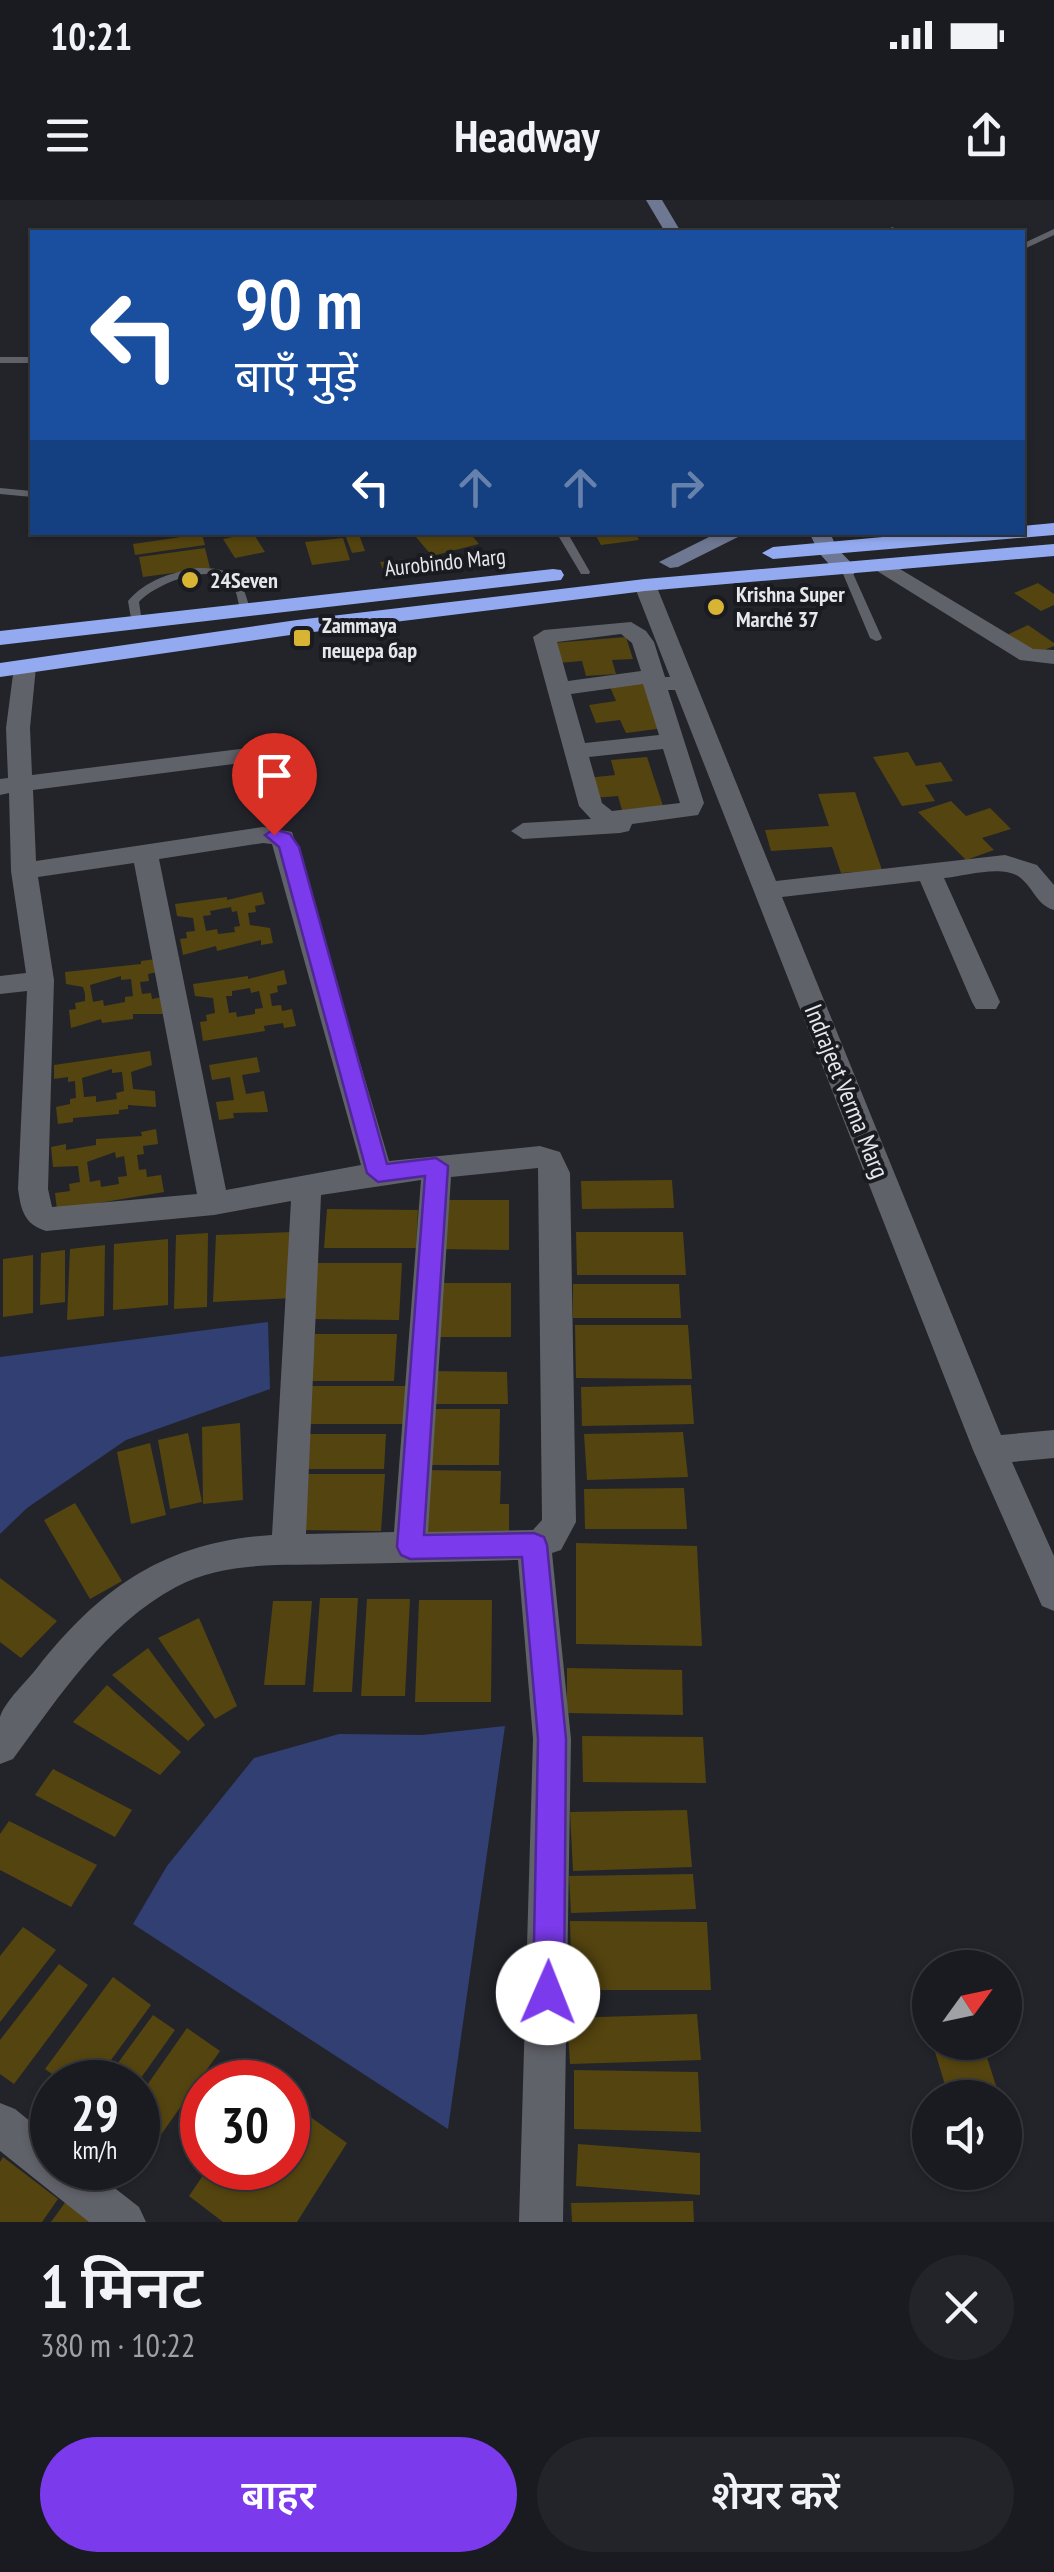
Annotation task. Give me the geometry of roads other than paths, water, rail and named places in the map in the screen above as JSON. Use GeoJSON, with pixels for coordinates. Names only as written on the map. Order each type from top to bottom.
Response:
{"type":"FeatureCollection","features":[{"type":"Feature","properties":{"kind":"highway","name":"Aurobindo Marg"},"geometry":{"type":"LineString","coordinates":[[1025,531],[1054,529]]}},
{"type":"Feature","properties":{"kind":"highway","name":"Aurobindo Marg"},"geometry":{"type":"LineString","coordinates":[[0,638],[670,562],[980,535]]}},
{"type":"Feature","properties":{"kind":"highway","name":"Aurobindo Marg"},"geometry":{"type":"LineString","coordinates":[[12,669],[297,627],[787,572],[837,546]]}},
{"type":"Feature","properties":{"kind":"highway"},"geometry":{"type":"LineString","coordinates":[[837,546],[885,566],[1054,550]]}},
{"type":"Feature","properties":{"kind":"main road"},"geometry":{"type":"LineString","coordinates":[[654,200],[672,230]]}},
{"type":"Feature","properties":{"kind":"main road"},"geometry":{"type":"LineString","coordinates":[[670,200],[688,230]]}},
{"type":"Feature","properties":{"kind":"main road"},"geometry":{"type":"LineString","coordinates":[[670,562],[731,535]]}},
{"type":"Feature","properties":{"kind":"street"},"geometry":{"type":"LineString","coordinates":[[885,566],[1028,655],[1054,657]]}},
{"type":"Feature","properties":{"kind":"street","name":"Indrajeet Verma Marg"},"geometry":{"type":"LineString","coordinates":[[645,585],[664,681],[738,818],[990,1450],[1054,1595]]}},
{"type":"Feature","properties":{"kind":"street"},"geometry":{"type":"LineString","coordinates":[[633,630],[664,681],[672,741],[692,803],[689,810],[683,814],[607,819],[597,815],[590,806],[558,688],[544,637],[633,630]]}},
{"type":"Feature","properties":{"kind":"street"},"geometry":{"type":"LineString","coordinates":[[0,1746],[95,1629],[163,1576],[222,1556],[534,1545],[549,1539],[558,1522],[554,1168],[550,1160],[540,1157],[378,1173],[214,1204],[46,1219],[36,1210],[32,1189],[41,980],[17,880],[9,728],[12,669]]}},
{"type":"Feature","properties":{"kind":"street"},"geometry":{"type":"LineString","coordinates":[[558,688],[664,681]]}},
{"type":"Feature","properties":{"kind":"street"},"geometry":{"type":"LineString","coordinates":[[575,751],[672,741]]}},
{"type":"Feature","properties":{"kind":"street"},"geometry":{"type":"LineString","coordinates":[[11,798],[295,749]]}},
{"type":"Feature","properties":{"kind":"street"},"geometry":{"type":"LineString","coordinates":[[523,832],[738,818]]}},
{"type":"Feature","properties":{"kind":"street"},"geometry":{"type":"LineString","coordinates":[[17,880],[263,835],[274,835],[287,843],[378,1173]]}},
{"type":"Feature","properties":{"kind":"street"},"geometry":{"type":"LineString","coordinates":[[145,854],[214,1204]]}},
{"type":"Feature","properties":{"kind":"street"},"geometry":{"type":"LineString","coordinates":[[766,890],[1005,863],[1018,866],[1054,900]]}},
{"type":"Feature","properties":{"kind":"street"},"geometry":{"type":"LineString","coordinates":[[928,871],[986,1002]]}},
{"type":"Feature","properties":{"kind":"street"},"geometry":{"type":"LineString","coordinates":[[0,985],[41,980]]}},
{"type":"Feature","properties":{"kind":"street"},"geometry":{"type":"LineString","coordinates":[[410,1547],[436,1166]]}},
{"type":"Feature","properties":{"kind":"street"},"geometry":{"type":"LineString","coordinates":[[288,1551],[306,1187]]}},
{"type":"Feature","properties":{"kind":"street"},"geometry":{"type":"LineString","coordinates":[[990,1450],[1054,1444]]}},
{"type":"Feature","properties":{"kind":"street"},"geometry":{"type":"LineString","coordinates":[[534,1545],[552,1739],[541,2222]]}},
{"type":"Feature","properties":{"kind":"street"},"geometry":{"type":"LineString","coordinates":[[0,2124],[30,2148]]}},
{"type":"Feature","properties":{"kind":"street"},"geometry":{"type":"LineString","coordinates":[[83,2190],[124,2222]]}},
{"type":"Feature","properties":{"kind":"lane"},"geometry":{"type":"LineString","coordinates":[[1025,246],[1054,232]]}},
{"type":"Feature","properties":{"kind":"lane"},"geometry":{"type":"LineString","coordinates":[[0,360],[30,360]]}},
{"type":"Feature","properties":{"kind":"lane"},"geometry":{"type":"LineString","coordinates":[[0,491],[30,494]]}},
{"type":"Feature","properties":{"kind":"lane"},"geometry":{"type":"LineString","coordinates":[[563,535],[585,572]]}},
{"type":"Feature","properties":{"kind":"lane"},"geometry":{"type":"LineString","coordinates":[[837,546],[876,638]]}},
{"type":"Feature","properties":{"kind":"lane"},"geometry":{"type":"LineString","coordinates":[[136,622],[133,601],[140,589],[180,574],[215,572],[231,576],[245,610]]}},
{"type":"Feature","properties":{"kind":"place","name":"24Seven"},"geometry":{"type":"Point","coordinates":[190,580]}},
{"type":"Feature","properties":{"kind":"place","name":"Krishna Super Marché 37"},"geometry":{"type":"Point","coordinates":[716,607]}},
{"type":"Feature","properties":{"kind":"place","name":"Zammaya пещера бар"},"geometry":{"type":"Point","coordinates":[302,638]}}]}
